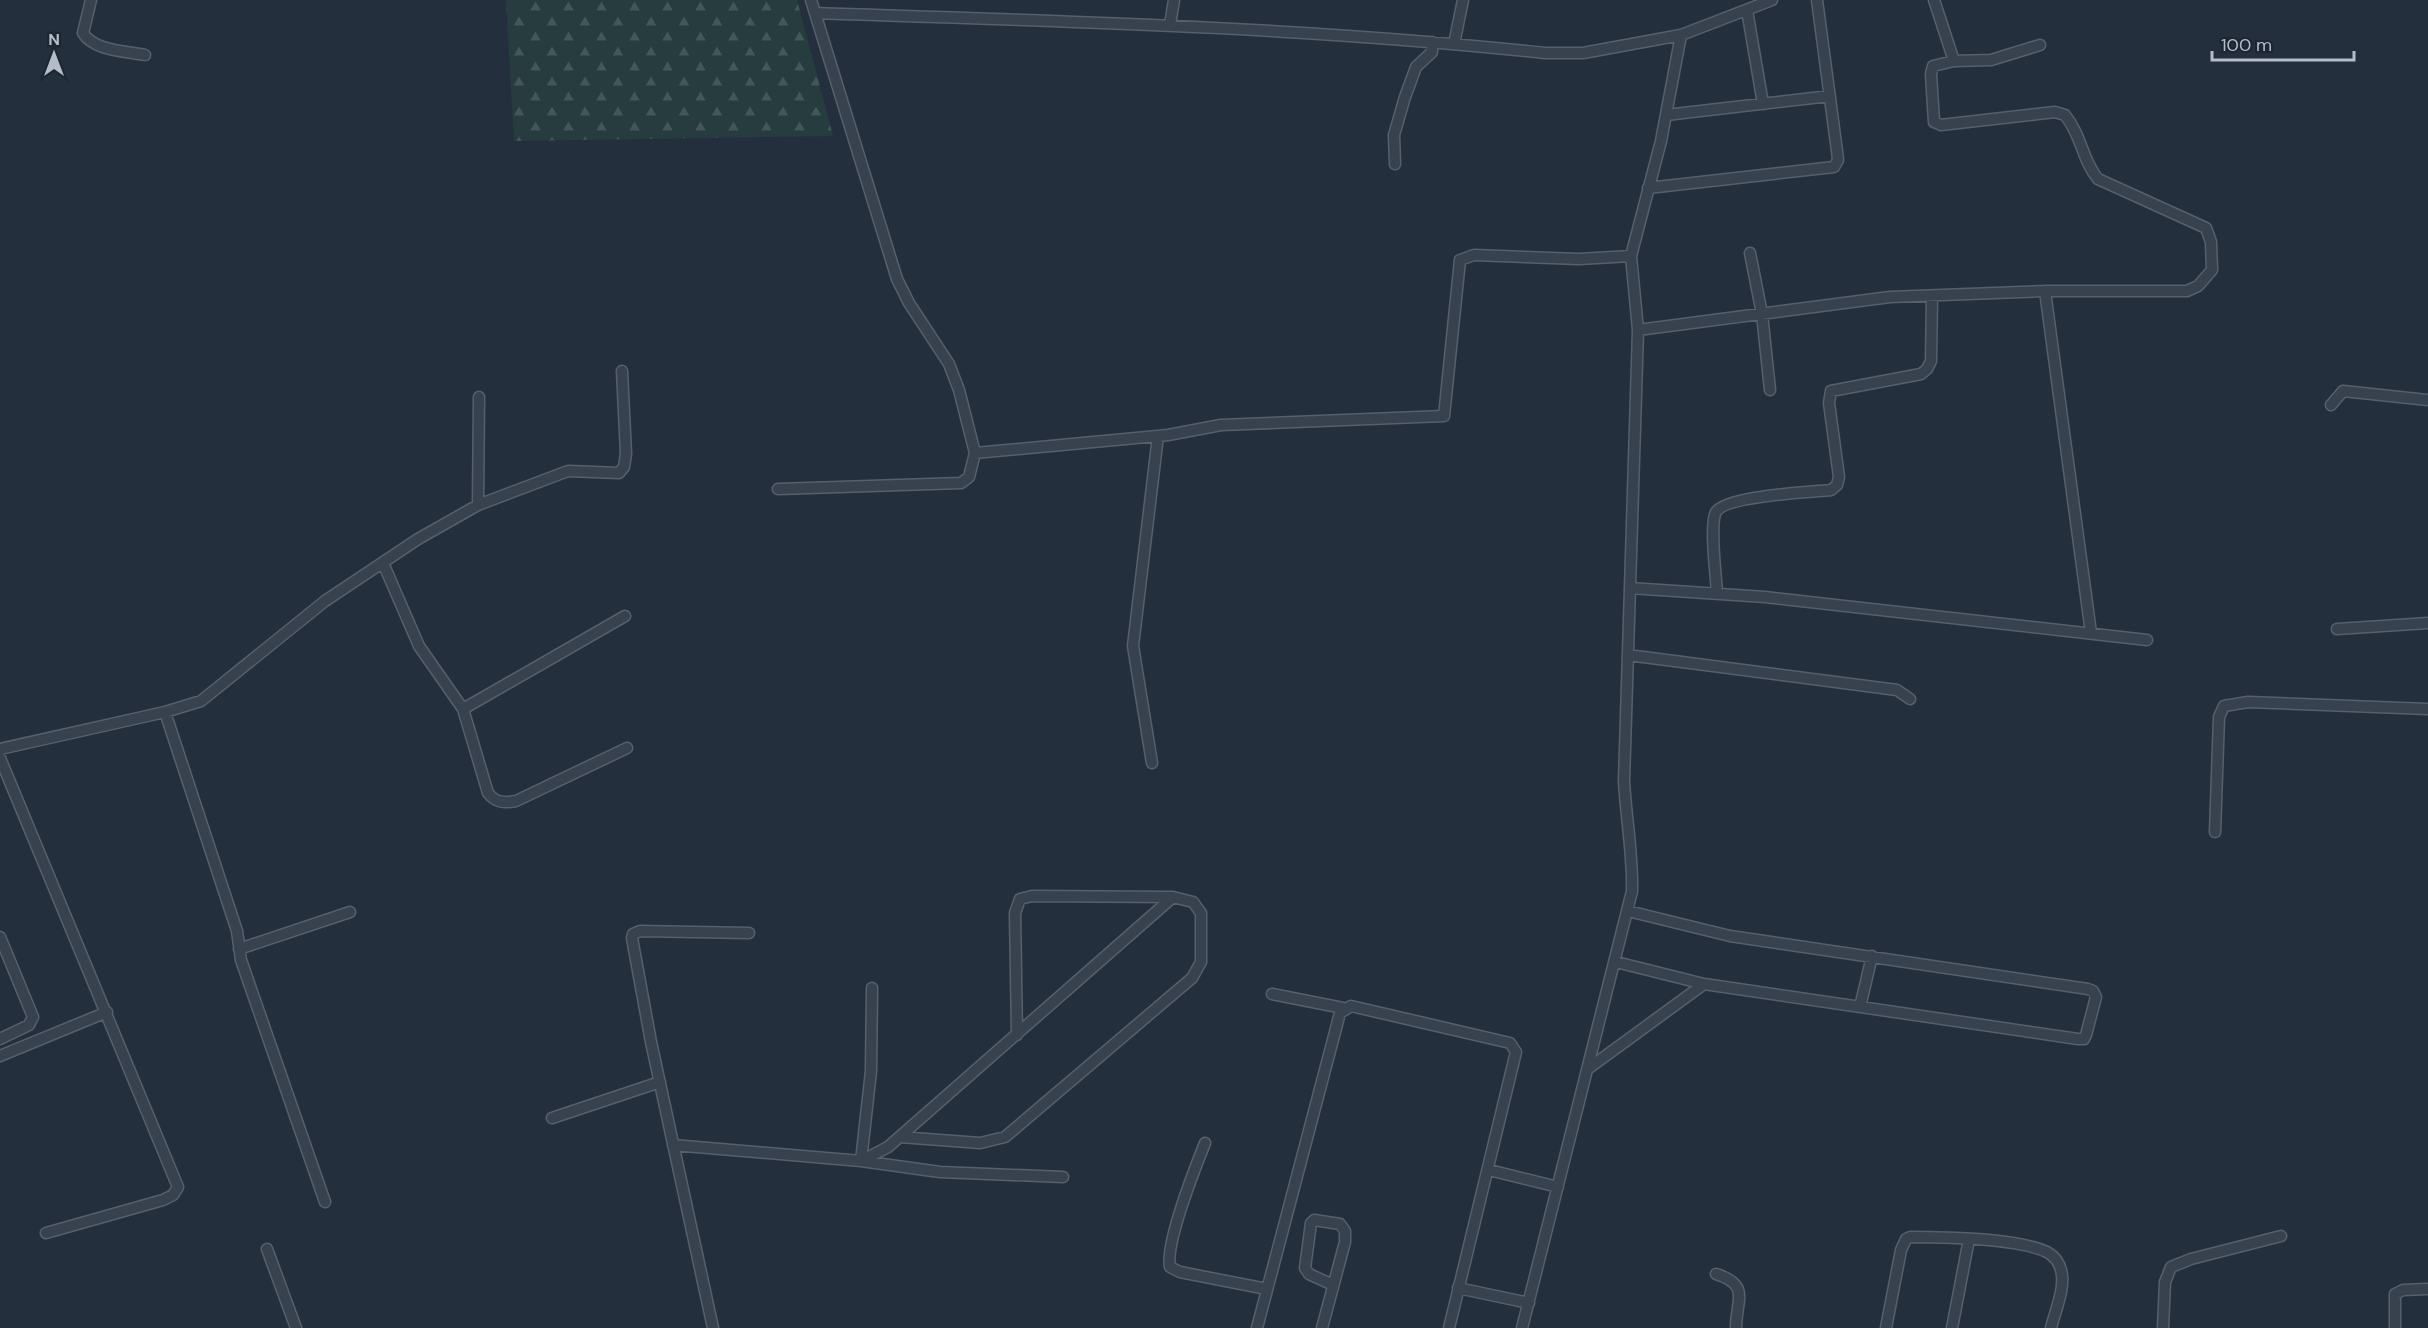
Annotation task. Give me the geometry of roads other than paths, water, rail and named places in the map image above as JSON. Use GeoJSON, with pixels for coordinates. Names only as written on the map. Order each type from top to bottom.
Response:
{"type":"FeatureCollection","features":[{"type":"Feature","properties":{"kind":"street"},"geometry":{"type":"LineString","coordinates":[[92,0],[83,33],[88,41],[99,46],[145,54]]}},
{"type":"Feature","properties":{"kind":"street"},"geometry":{"type":"LineString","coordinates":[[778,489],[961,483],[969,477],[975,453],[959,390],[949,364],[899,285],[811,0]]}},
{"type":"Feature","properties":{"kind":"street"},"geometry":{"type":"LineString","coordinates":[[1170,25],[1174,0]]}},
{"type":"Feature","properties":{"kind":"street"},"geometry":{"type":"LineString","coordinates":[[1454,44],[1462,0]]}},
{"type":"Feature","properties":{"kind":"street"},"geometry":{"type":"LineString","coordinates":[[815,13],[1170,25],[1432,42],[1545,53],[1583,53],[1681,35],[1772,0]]}},
{"type":"Feature","properties":{"kind":"street"},"geometry":{"type":"LineString","coordinates":[[1648,188],[1834,167],[1838,160],[1838,151],[1817,0]]}},
{"type":"Feature","properties":{"kind":"street"},"geometry":{"type":"LineString","coordinates":[[1934,0],[1954,61]]}},
{"type":"Feature","properties":{"kind":"street"},"geometry":{"type":"LineString","coordinates":[[1747,10],[1762,104]]}},
{"type":"Feature","properties":{"kind":"street"},"geometry":{"type":"LineString","coordinates":[[1522,1328],[1628,911],[1633,865],[1626,828],[1624,781],[1630,588],[1630,503],[1638,330],[1631,256],[1666,115],[1681,35]]}},
{"type":"Feature","properties":{"kind":"street"},"geometry":{"type":"LineString","coordinates":[[1395,164],[1394,135],[1405,97],[1416,67],[1432,52],[1432,42]]}},
{"type":"Feature","properties":{"kind":"street"},"geometry":{"type":"LineString","coordinates":[[1638,330],[1890,297],[2046,291],[2187,291],[2198,286],[2212,270],[2211,242],[2206,228],[2098,179],[2088,167],[2084,147],[2065,115],[2055,112],[1941,125],[1934,122],[1930,74],[1934,66],[1954,61],[1991,60],[2040,45]]}},
{"type":"Feature","properties":{"kind":"street"},"geometry":{"type":"LineString","coordinates":[[1666,115],[1830,96]]}},
{"type":"Feature","properties":{"kind":"street"},"geometry":{"type":"LineString","coordinates":[[1750,253],[1762,314],[1770,390]]}},
{"type":"Feature","properties":{"kind":"street"},"geometry":{"type":"LineString","coordinates":[[975,453],[1158,436],[1221,425],[1441,417],[1445,413],[1447,402],[1460,260],[1474,255],[1580,259],[1631,256]]}},
{"type":"Feature","properties":{"kind":"street"},"geometry":{"type":"LineString","coordinates":[[2046,291],[2091,633]]}},
{"type":"Feature","properties":{"kind":"street"},"geometry":{"type":"LineString","coordinates":[[1717,594],[1714,522],[1717,510],[1720,506],[1738,501],[1831,490],[1837,485],[1839,477],[1828,403],[1831,391],[1921,374],[1928,369],[1932,296]]}},
{"type":"Feature","properties":{"kind":"street"},"geometry":{"type":"LineString","coordinates":[[0,749],[188,706],[212,695],[306,615],[383,562],[478,505],[568,471],[619,472],[624,467],[626,454],[622,371]]}},
{"type":"Feature","properties":{"kind":"street"},"geometry":{"type":"LineString","coordinates":[[2331,405],[2343,391],[2428,400]]}},
{"type":"Feature","properties":{"kind":"street"},"geometry":{"type":"LineString","coordinates":[[478,505],[479,397]]}},
{"type":"Feature","properties":{"kind":"street"},"geometry":{"type":"LineString","coordinates":[[1152,764],[1133,646],[1134,621],[1158,436]]}},
{"type":"Feature","properties":{"kind":"street"},"geometry":{"type":"LineString","coordinates":[[383,562],[419,646],[463,710],[488,794],[500,802],[516,801],[627,748]]}},
{"type":"Feature","properties":{"kind":"street"},"geometry":{"type":"LineString","coordinates":[[1630,588],[1765,597],[2147,640]]}},
{"type":"Feature","properties":{"kind":"street"},"geometry":{"type":"LineString","coordinates":[[463,710],[625,616]]}},
{"type":"Feature","properties":{"kind":"street"},"geometry":{"type":"LineString","coordinates":[[2337,629],[2428,623]]}},
{"type":"Feature","properties":{"kind":"street"},"geometry":{"type":"LineString","coordinates":[[1628,655],[1898,690],[1910,699]]}},
{"type":"Feature","properties":{"kind":"street"},"geometry":{"type":"LineString","coordinates":[[2214,832],[2219,717],[2224,706],[2248,702],[2428,709]]}},
{"type":"Feature","properties":{"kind":"street"},"geometry":{"type":"LineString","coordinates":[[165,712],[237,931],[239,949],[325,1202]]}},
{"type":"Feature","properties":{"kind":"street"},"geometry":{"type":"LineString","coordinates":[[0,758],[178,1187],[173,1195],[163,1200],[46,1233]]}},
{"type":"Feature","properties":{"kind":"street"},"geometry":{"type":"LineString","coordinates":[[900,1137],[980,1143],[1005,1137],[1192,978],[1201,962],[1201,913],[1193,902],[1173,897],[1032,896],[1020,899],[1015,913],[1017,1035]]}},
{"type":"Feature","properties":{"kind":"street"},"geometry":{"type":"LineString","coordinates":[[861,1161],[881,1152],[900,1137],[1173,897]]}},
{"type":"Feature","properties":{"kind":"street"},"geometry":{"type":"LineString","coordinates":[[1616,962],[1704,984],[2078,1039],[2084,1039],[2086,1035],[2096,997],[2093,991],[2088,989],[1730,936],[1628,911]]}},
{"type":"Feature","properties":{"kind":"street"},"geometry":{"type":"LineString","coordinates":[[239,949],[350,912]]}},
{"type":"Feature","properties":{"kind":"street"},"geometry":{"type":"LineString","coordinates":[[712,1328],[632,942],[633,934],[640,931],[750,933]]}},
{"type":"Feature","properties":{"kind":"street"},"geometry":{"type":"LineString","coordinates":[[0,937],[33,1017],[29,1025],[0,1040]]}},
{"type":"Feature","properties":{"kind":"street"},"geometry":{"type":"LineString","coordinates":[[1860,1007],[1872,956]]}},
{"type":"Feature","properties":{"kind":"street"},"geometry":{"type":"LineString","coordinates":[[1588,1068],[1704,984]]}},
{"type":"Feature","properties":{"kind":"street"},"geometry":{"type":"LineString","coordinates":[[861,1161],[871,1071],[872,988]]}},
{"type":"Feature","properties":{"kind":"street"},"geometry":{"type":"LineString","coordinates":[[1272,994],[1343,1008],[1356,1007],[1503,1041],[1514,1047],[1515,1057],[1489,1170],[1449,1328]]}},
{"type":"Feature","properties":{"kind":"street"},"geometry":{"type":"LineString","coordinates":[[1257,1328],[1343,1008]]}},
{"type":"Feature","properties":{"kind":"street"},"geometry":{"type":"LineString","coordinates":[[0,1056],[107,1012]]}},
{"type":"Feature","properties":{"kind":"street"},"geometry":{"type":"LineString","coordinates":[[552,1118],[660,1082]]}},
{"type":"Feature","properties":{"kind":"street"},"geometry":{"type":"LineString","coordinates":[[1205,1143],[1173,1240],[1169,1259],[1170,1267],[1180,1272],[1268,1289]]}},
{"type":"Feature","properties":{"kind":"street"},"geometry":{"type":"LineString","coordinates":[[674,1145],[861,1161],[940,1172],[1063,1177]]}},
{"type":"Feature","properties":{"kind":"street"},"geometry":{"type":"LineString","coordinates":[[1489,1170],[1558,1187]]}},
{"type":"Feature","properties":{"kind":"street"},"geometry":{"type":"LineString","coordinates":[[1322,1328],[1345,1242],[1344,1228],[1340,1224],[1314,1220],[1311,1223],[1305,1268],[1309,1274],[1333,1285]]}},
{"type":"Feature","properties":{"kind":"street"},"geometry":{"type":"LineString","coordinates":[[2163,1328],[2165,1282],[2171,1267],[2191,1258],[2281,1236]]}},
{"type":"Feature","properties":{"kind":"street"},"geometry":{"type":"LineString","coordinates":[[1886,1328],[1901,1250],[1906,1239],[1969,1239],[2040,1250],[2055,1258],[2062,1277],[2051,1328]]}},
{"type":"Feature","properties":{"kind":"street"},"geometry":{"type":"LineString","coordinates":[[1952,1328],[1969,1239]]}},
{"type":"Feature","properties":{"kind":"street"},"geometry":{"type":"LineString","coordinates":[[267,1249],[296,1328]]}},
{"type":"Feature","properties":{"kind":"street"},"geometry":{"type":"LineString","coordinates":[[1716,1274],[1737,1285],[1740,1297],[1736,1328]]}},
{"type":"Feature","properties":{"kind":"street"},"geometry":{"type":"LineString","coordinates":[[1458,1288],[1529,1303]]}},
{"type":"Feature","properties":{"kind":"street"},"geometry":{"type":"LineString","coordinates":[[2395,1328],[2395,1294],[2403,1290],[2428,1289]]}}]}
